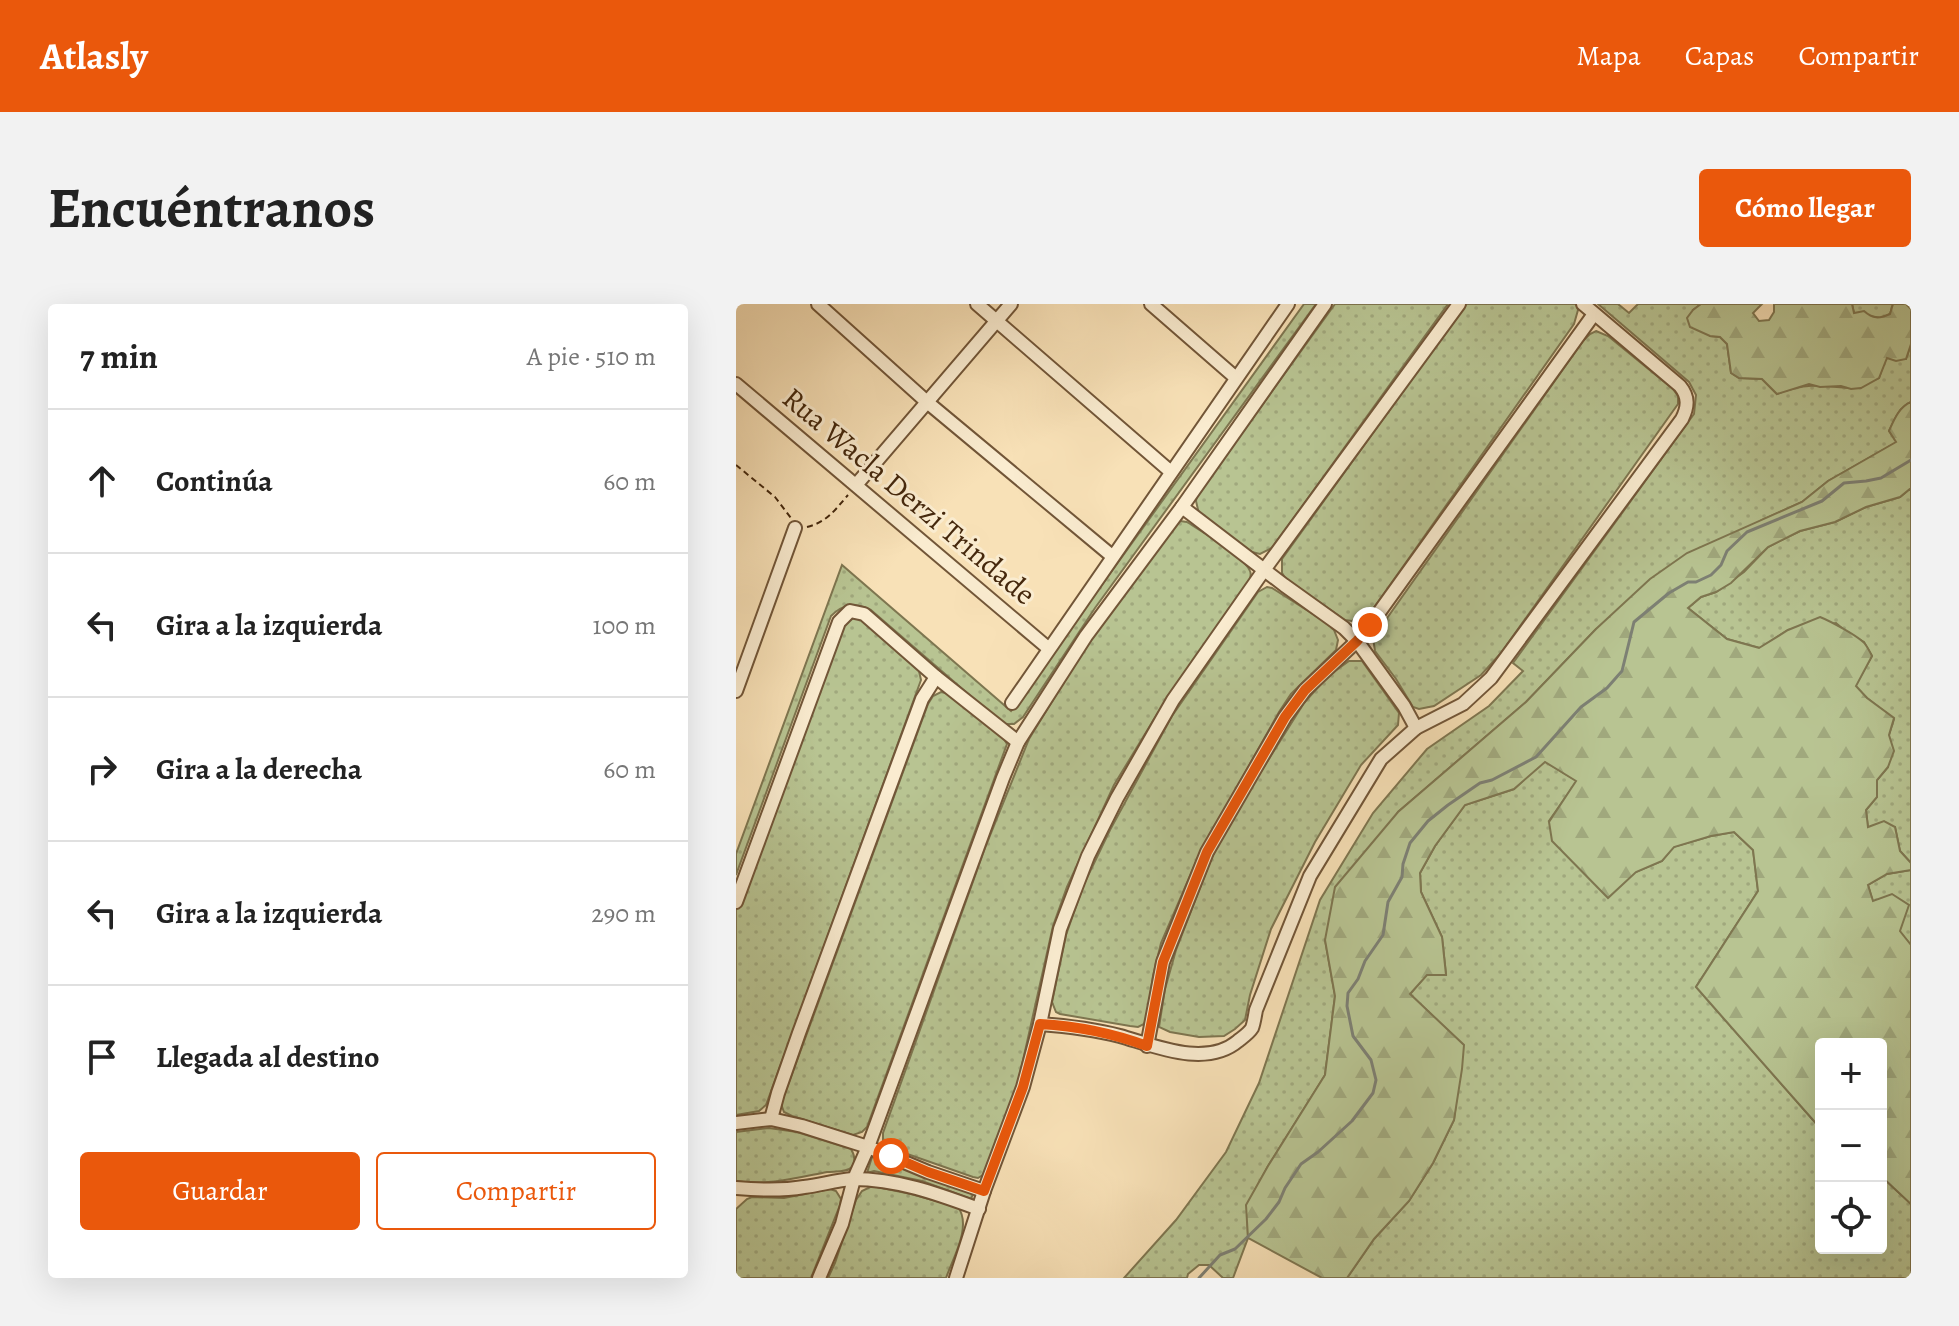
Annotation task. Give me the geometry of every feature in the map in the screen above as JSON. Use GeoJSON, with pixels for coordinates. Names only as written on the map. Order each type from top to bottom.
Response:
{"type":"FeatureCollection","features":[{"type":"Feature","properties":{"kind":"street"},"geometry":{"type":"LineString","coordinates":[[818,304],[927,402],[1112,556]]}},
{"type":"Feature","properties":{"kind":"street"},"geometry":{"type":"LineString","coordinates":[[977,304],[1171,472]]}},
{"type":"Feature","properties":{"kind":"street"},"geometry":{"type":"LineString","coordinates":[[856,485],[1011,304]]}},
{"type":"Feature","properties":{"kind":"street"},"geometry":{"type":"LineString","coordinates":[[1151,304],[1236,378]]}},
{"type":"Feature","properties":{"kind":"street"},"geometry":{"type":"LineString","coordinates":[[1012,703],[1288,304]]}},
{"type":"Feature","properties":{"kind":"street"},"geometry":{"type":"LineString","coordinates":[[819,1278],[842,1224],[854,1179],[1018,742],[1086,636],[1182,507],[1325,304]]}},
{"type":"Feature","properties":{"kind":"street"},"geometry":{"type":"LineString","coordinates":[[956,1278],[1023,1087],[1060,929],[1094,844],[1117,798],[1173,700],[1459,304]]}},
{"type":"Feature","properties":{"kind":"street"},"geometry":{"type":"LineString","coordinates":[[1040,1024],[1093,1030],[1147,1046],[1203,1054],[1230,1047],[1251,1030],[1256,1010],[1310,876],[1381,759],[1416,728],[1463,704],[1491,678],[1686,411],[1686,393],[1680,386],[1583,304]]}},
{"type":"Feature","properties":{"kind":"street"},"geometry":{"type":"LineString","coordinates":[[1147,1046],[1163,962],[1207,852],[1285,717],[1305,690],[1370,625],[1594,314]]}},
{"type":"Feature","properties":{"kind":"street","name":"Rua Wacla Derzi Trindade"},"geometry":{"type":"LineString","coordinates":[[736,384],[1048,648]]}},
{"type":"Feature","properties":{"kind":"street"},"geometry":{"type":"LineString","coordinates":[[1182,507],[1344,628],[1404,706],[1416,728]]}},
{"type":"Feature","properties":{"kind":"street"},"geometry":{"type":"LineString","coordinates":[[736,691],[795,528]]}},
{"type":"Feature","properties":{"kind":"street"},"geometry":{"type":"LineString","coordinates":[[736,902],[839,622],[850,611],[864,614],[936,677],[1018,742]]}},
{"type":"Feature","properties":{"kind":"street"},"geometry":{"type":"LineString","coordinates":[[771,1119],[799,1033],[922,699],[936,677]]}},
{"type":"Feature","properties":{"kind":"street"},"geometry":{"type":"LineString","coordinates":[[736,1123],[771,1119],[802,1126],[868,1147],[984,1191]]}},
{"type":"Feature","properties":{"kind":"street"},"geometry":{"type":"LineString","coordinates":[[737,1190],[780,1190],[854,1179],[911,1186],[979,1209]]}},
{"type":"Feature","properties":{"kind":"path"},"geometry":{"type":"LineString","coordinates":[[736,465],[775,497],[795,528],[820,524],[830,517],[856,485]]}},
{"type":"Feature","properties":{"kind":"green space"},"geometry":{"type":"Polygon","coordinates":[[[1304,304],[1316,304],[1095,608],[1023,717],[1014,724],[1003,724],[871,610],[850,606],[831,616],[736,875],[736,854],[842,565],[1011,711],[1304,304]]]}},
{"type":"Feature","properties":{"kind":"green space"},"geometry":{"type":"Polygon","coordinates":[[[1335,304],[1448,304],[1272,548],[1260,554],[1252,552],[1199,514],[1197,495],[1335,304]]]}},
{"type":"Feature","properties":{"kind":"green space"},"geometry":{"type":"Polygon","coordinates":[[[1466,304],[1576,304],[1578,310],[1574,324],[1371,612],[1352,621],[1345,620],[1286,579],[1282,573],[1282,559],[1466,304]]]}},
{"type":"Feature","properties":{"kind":"green space"},"geometry":{"type":"Polygon","coordinates":[[[1598,304],[1618,304],[1629,313],[1638,304],[1701,304],[1693,310],[1710,336],[1720,337],[1727,344],[1731,373],[1739,378],[1762,379],[1777,394],[1804,386],[1859,386],[1879,378],[1886,357],[1906,359],[1911,344],[1911,402],[1900,410],[1889,431],[1897,442],[1828,481],[1802,502],[1762,520],[1596,629],[1526,702],[1398,812],[1325,940],[1335,996],[1325,1075],[1247,1205],[1248,1238],[1233,1278],[1223,1278],[1209,1265],[1199,1265],[1187,1278],[1124,1278],[1176,1220],[1226,1152],[1259,1083],[1320,900],[1373,813],[1427,749],[1489,706],[1523,671],[1513,663],[1694,414],[1696,395],[1689,382],[1598,304]]]}},
{"type":"Feature","properties":{"kind":"green space"},"geometry":{"type":"Polygon","coordinates":[[[1701,304],[1762,304],[1753,313],[1759,321],[1769,320],[1774,304],[1852,304],[1854,313],[1864,311],[1870,316],[1883,317],[1890,314],[1893,304],[1906,304],[1911,309],[1911,344],[1906,359],[1896,361],[1887,358],[1879,378],[1861,388],[1809,384],[1777,394],[1762,379],[1739,378],[1731,373],[1727,344],[1720,337],[1690,327],[1687,318],[1701,304]]]}},
{"type":"Feature","properties":{"kind":"green space"},"geometry":{"type":"Polygon","coordinates":[[[1852,304],[1893,304],[1890,314],[1881,318],[1854,313],[1852,304]]]}},
{"type":"Feature","properties":{"kind":"green space"},"geometry":{"type":"Polygon","coordinates":[[[1596,331],[1608,336],[1673,389],[1678,396],[1678,404],[1501,653],[1481,675],[1434,706],[1413,707],[1375,651],[1373,638],[1583,341],[1596,331]]]}},
{"type":"Feature","properties":{"kind":"green space"},"geometry":{"type":"Polygon","coordinates":[[[1911,402],[1911,488],[1900,497],[1866,507],[1835,522],[1800,531],[1768,547],[1731,583],[1701,597],[1688,608],[1727,639],[1759,648],[1788,630],[1820,617],[1857,637],[1872,656],[1856,686],[1894,718],[1889,735],[1894,751],[1888,767],[1877,780],[1877,797],[1866,810],[1868,827],[1884,821],[1895,827],[1900,851],[1911,863],[1911,870],[1887,874],[1868,885],[1873,901],[1892,894],[1909,905],[1900,931],[1911,945],[1911,1204],[1887,1182],[1887,1038],[1815,1038],[1815,1122],[1696,987],[1758,891],[1753,850],[1734,832],[1674,847],[1662,861],[1636,872],[1608,898],[1552,841],[1549,822],[1576,781],[1545,762],[1514,789],[1465,805],[1420,873],[1421,892],[1442,937],[1446,975],[1427,975],[1410,994],[1464,1045],[1454,1120],[1433,1163],[1409,1201],[1374,1239],[1347,1278],[1322,1278],[1248,1238],[1246,1205],[1325,1075],[1335,996],[1325,940],[1335,887],[1398,812],[1526,702],[1596,629],[1650,579],[1687,553],[1802,502],[1828,481],[1896,442],[1889,431],[1900,410],[1911,402]]]}},
{"type":"Feature","properties":{"kind":"green space"},"geometry":{"type":"Polygon","coordinates":[[[1911,488],[1911,863],[1900,851],[1895,827],[1868,828],[1866,810],[1877,797],[1877,780],[1888,767],[1889,735],[1894,719],[1855,686],[1872,656],[1864,642],[1836,623],[1788,630],[1760,648],[1727,639],[1688,608],[1744,572],[1768,547],[1800,531],[1835,522],[1866,507],[1900,497],[1911,488]]]}},
{"type":"Feature","properties":{"kind":"green space"},"geometry":{"type":"Polygon","coordinates":[[[1187,522],[1232,552],[1246,565],[1250,578],[1159,711],[1114,785],[1067,887],[1053,926],[1017,1087],[986,1173],[978,1178],[973,1177],[893,1149],[883,1141],[883,1133],[985,848],[1029,739],[1083,651],[1174,523],[1187,522]]]}},
{"type":"Feature","properties":{"kind":"green space"},"geometry":{"type":"Polygon","coordinates":[[[1267,587],[1327,623],[1338,640],[1336,650],[1291,694],[1199,855],[1161,943],[1144,1024],[1138,1027],[1060,1014],[1052,1002],[1066,935],[1084,884],[1110,830],[1172,716],[1258,592],[1267,587]]]}},
{"type":"Feature","properties":{"kind":"green space"},"geometry":{"type":"Polygon","coordinates":[[[857,616],[919,671],[921,680],[766,1105],[759,1111],[736,1115],[736,910],[838,632],[842,625],[857,616]]]}},
{"type":"Feature","properties":{"kind":"green space"},"geometry":{"type":"Polygon","coordinates":[[[1349,661],[1362,661],[1399,713],[1398,725],[1361,765],[1315,842],[1271,929],[1245,1020],[1224,1036],[1199,1037],[1159,1027],[1176,950],[1212,857],[1235,813],[1304,703],[1328,676],[1349,661]]]}},
{"type":"Feature","properties":{"kind":"green space"},"geometry":{"type":"Polygon","coordinates":[[[941,692],[950,694],[1007,744],[867,1127],[853,1135],[792,1116],[784,1112],[781,1104],[928,704],[933,696],[941,692]]]}},
{"type":"Feature","properties":{"kind":"green space"},"geometry":{"type":"Polygon","coordinates":[[[1544,761],[1577,781],[1549,821],[1636,872],[1662,861],[1673,847],[1711,836],[1734,832],[1753,850],[1758,891],[1696,987],[1815,1122],[1815,1254],[1887,1254],[1887,1182],[1911,1204],[1911,1278],[1347,1278],[1374,1239],[1409,1201],[1433,1163],[1454,1120],[1463,1045],[1410,994],[1427,974],[1446,974],[1442,937],[1421,892],[1420,873],[1465,805],[1514,789],[1544,761]]]}},
{"type":"Feature","properties":{"kind":"green space"},"geometry":{"type":"Polygon","coordinates":[[[1911,870],[1911,945],[1873,902],[1868,885],[1887,874],[1911,870]]]}},
{"type":"Feature","properties":{"kind":"green space"},"geometry":{"type":"Polygon","coordinates":[[[769,1128],[797,1132],[851,1149],[853,1165],[844,1171],[782,1181],[736,1181],[736,1132],[769,1128]]]}},
{"type":"Feature","properties":{"kind":"green space"},"geometry":{"type":"Polygon","coordinates":[[[872,1157],[974,1192],[971,1199],[922,1181],[874,1171],[867,1173],[872,1157]]]}},
{"type":"Feature","properties":{"kind":"green space"},"geometry":{"type":"Polygon","coordinates":[[[872,1186],[958,1207],[962,1215],[962,1233],[946,1278],[828,1278],[856,1200],[862,1191],[872,1186]]]}},
{"type":"Feature","properties":{"kind":"green space"},"geometry":{"type":"Polygon","coordinates":[[[830,1189],[836,1191],[841,1199],[840,1205],[811,1278],[736,1278],[736,1209],[752,1197],[784,1198],[830,1189]]]}},
{"type":"Feature","properties":{"kind":"waterway"},"geometry":{"type":"LineString","coordinates":[[1199,1278],[1220,1255],[1235,1249],[1266,1219],[1301,1164],[1352,1121],[1373,1093],[1376,1080],[1371,1060],[1353,1036],[1347,1006],[1348,993],[1383,935],[1388,902],[1402,877],[1410,843],[1428,821],[1480,783],[1536,757],[1581,707],[1607,688],[1622,671],[1634,622],[1669,593],[1688,582],[1711,575],[1721,565],[1727,551],[1747,532],[1822,501],[1844,483],[1881,478],[1911,460]]}},
{"type":"Feature","properties":{"kind":"route"},"geometry":{"type":"LineString","coordinates":[[891,1156],[984,1191],[1023,1087],[1040,1024],[1093,1030],[1147,1046],[1163,962],[1207,852],[1285,717],[1305,690],[1370,625]]}}]}
